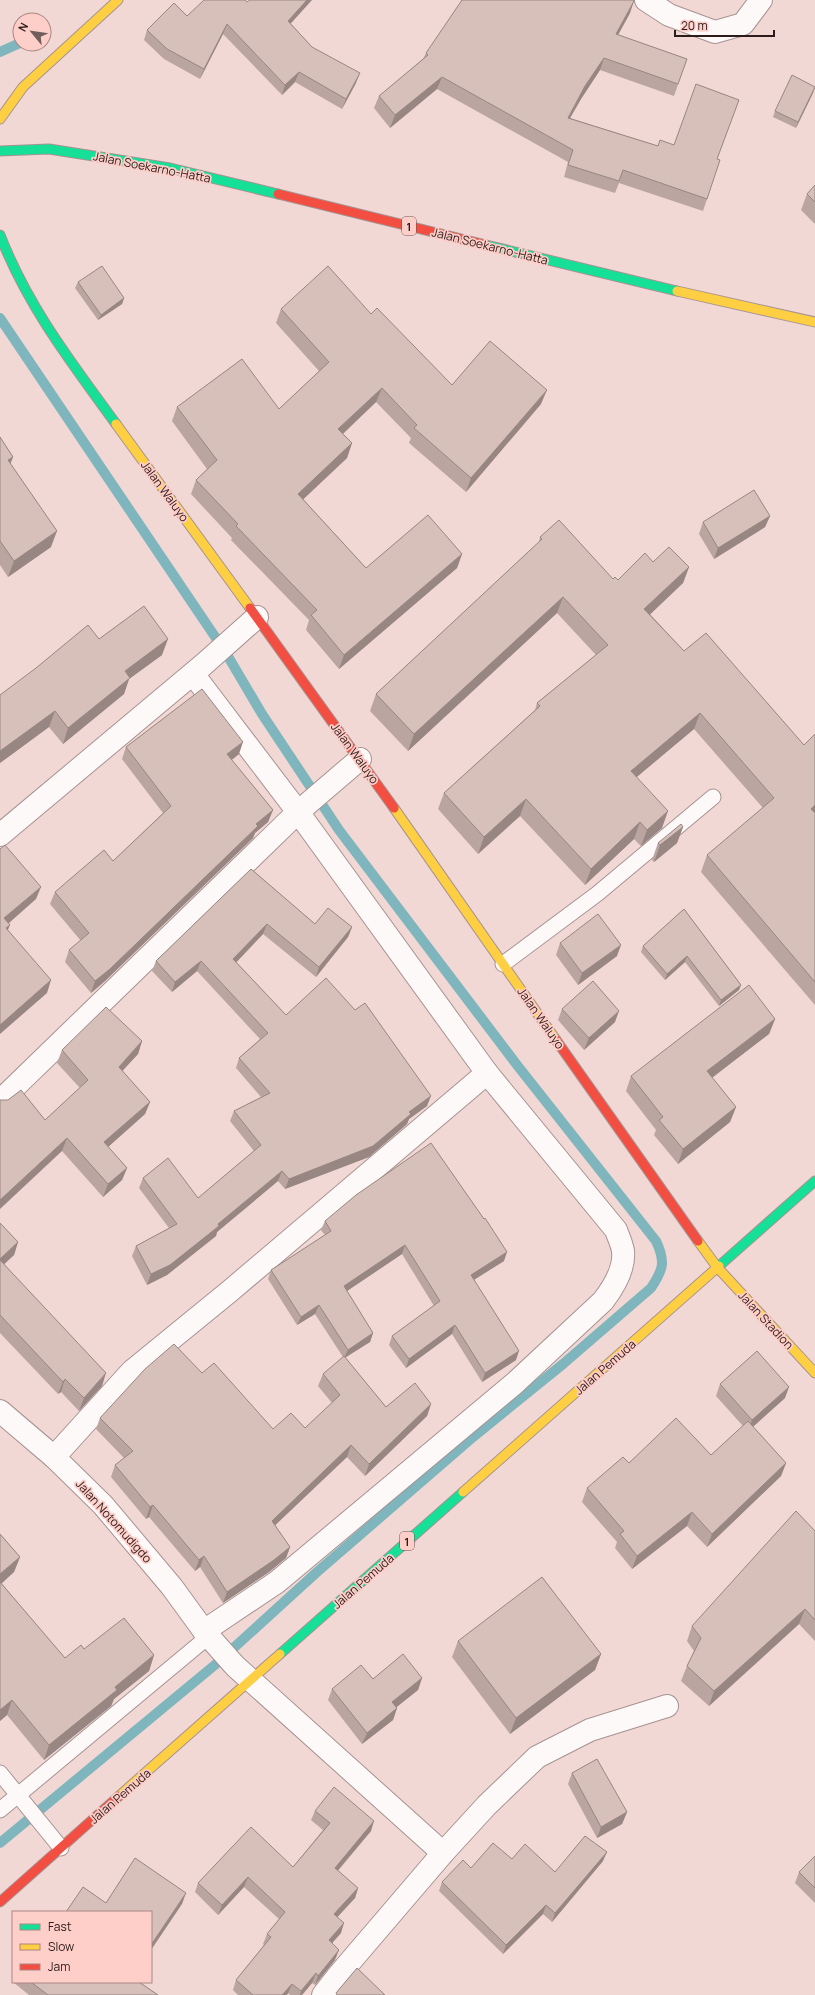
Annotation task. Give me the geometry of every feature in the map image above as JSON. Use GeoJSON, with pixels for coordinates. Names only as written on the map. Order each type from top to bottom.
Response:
{"type":"FeatureCollection","features":[{"type":"Feature","properties":{"kind":"main road"},"geometry":{"type":"LineString","coordinates":[[0,119],[23,87],[118,0]]}},
{"type":"Feature","properties":{"kind":"main road","name":"Jalan Soekarno-Hatta"},"geometry":{"type":"LineString","coordinates":[[0,150],[49,149],[170,168],[617,277],[815,322]]}},
{"type":"Feature","properties":{"kind":"main road","name":"Jalan Waluyo"},"geometry":{"type":"LineString","coordinates":[[0,235],[12,266],[49,332],[360,759],[718,1268]]}},
{"type":"Feature","properties":{"kind":"main road","name":"Jalan Pemuda"},"geometry":{"type":"LineString","coordinates":[[0,1902],[61,1848],[243,1673],[718,1268],[815,1181]]}},
{"type":"Feature","properties":{"kind":"main road","name":"Jalan Stadion"},"geometry":{"type":"LineString","coordinates":[[718,1268],[815,1373]]}},
{"type":"Feature","properties":{"kind":"street"},"geometry":{"type":"LineString","coordinates":[[646,0],[669,15],[715,32],[743,24],[761,0]]}},
{"type":"Feature","properties":{"kind":"street"},"geometry":{"type":"LineString","coordinates":[[0,835],[198,669],[257,617]]}},
{"type":"Feature","properties":{"kind":"street"},"geometry":{"type":"LineString","coordinates":[[198,669],[303,808],[487,1073],[616,1230],[623,1252],[621,1267],[613,1288],[603,1301],[515,1383],[209,1637]]}},
{"type":"Feature","properties":{"kind":"street"},"geometry":{"type":"LineString","coordinates":[[0,1100],[303,808],[344,775],[360,759]]}},
{"type":"Feature","properties":{"kind":"street"},"geometry":{"type":"LineString","coordinates":[[54,1457],[132,1371],[487,1073]]}},
{"type":"Feature","properties":{"kind":"street","name":"Jalan Notomudigdo"},"geometry":{"type":"LineString","coordinates":[[0,1411],[54,1457],[103,1505],[132,1538],[209,1637],[243,1673],[443,1853]]}},
{"type":"Feature","properties":{"kind":"street"},"geometry":{"type":"LineString","coordinates":[[324,1995],[337,1977],[443,1853],[487,1805],[537,1757],[590,1730],[667,1706]]}},
{"type":"Feature","properties":{"kind":"lane"},"geometry":{"type":"LineString","coordinates":[[503,964],[597,894],[713,797]]}},
{"type":"Feature","properties":{"kind":"lane"},"geometry":{"type":"LineString","coordinates":[[0,1810],[21,1798],[209,1637]]}},
{"type":"Feature","properties":{"kind":"lane"},"geometry":{"type":"LineString","coordinates":[[0,1773],[61,1848]]}},
{"type":"Feature","properties":{"kind":"building"},"geometry":{"type":"Polygon","coordinates":[[[204,0],[245,0],[247,2],[250,0],[307,0],[288,21],[312,47],[360,73],[346,99],[299,72],[285,85],[227,24],[204,69],[167,49],[147,30],[174,3],[187,16],[204,0]]]}},
{"type":"Feature","properties":{"kind":"building"},"geometry":{"type":"Polygon","coordinates":[[[462,0],[633,0],[634,1],[616,34],[687,59],[678,84],[604,58],[585,86],[568,118],[658,146],[660,140],[674,145],[696,84],[739,100],[717,159],[720,160],[707,199],[623,170],[619,181],[568,165],[573,150],[442,77],[395,115],[379,96],[428,55],[426,53],[462,0]]]}},
{"type":"Feature","properties":{"kind":"building"},"geometry":{"type":"Polygon","coordinates":[[[792,75],[815,87],[798,122],[775,111],[792,75]]]}},
{"type":"Feature","properties":{"kind":"building"},"geometry":{"type":"Polygon","coordinates":[[[815,185],[815,202],[807,194],[815,185]]]}},
{"type":"Feature","properties":{"kind":"building"},"geometry":{"type":"Polygon","coordinates":[[[102,266],[124,298],[101,315],[78,282],[102,266]]]}},
{"type":"Feature","properties":{"kind":"building"},"geometry":{"type":"Polygon","coordinates":[[[328,266],[371,314],[377,308],[452,385],[490,341],[547,390],[471,478],[414,428],[417,425],[382,388],[338,429],[352,443],[298,494],[366,568],[428,515],[462,554],[344,655],[311,615],[317,610],[236,526],[238,524],[196,480],[217,460],[177,407],[242,359],[279,409],[329,362],[281,309],[328,266]]]}},
{"type":"Feature","properties":{"kind":"building"},"geometry":{"type":"Polygon","coordinates":[[[0,437],[13,457],[8,460],[57,531],[14,561],[0,541],[0,437]]]}},
{"type":"Feature","properties":{"kind":"building"},"geometry":{"type":"Polygon","coordinates":[[[754,490],[770,516],[718,548],[703,522],[754,490]]]}},
{"type":"Feature","properties":{"kind":"building"},"geometry":{"type":"Polygon","coordinates":[[[559,520],[613,579],[615,577],[618,580],[645,553],[653,562],[669,547],[689,567],[644,609],[684,651],[706,633],[804,745],[815,734],[815,805],[811,809],[815,813],[815,982],[707,855],[774,798],[700,713],[631,771],[668,811],[647,830],[640,822],[591,869],[526,799],[484,837],[444,793],[540,706],[537,703],[608,645],[563,597],[414,734],[376,694],[542,539],[540,537],[559,520]]]}},
{"type":"Feature","properties":{"kind":"building"},"geometry":{"type":"Polygon","coordinates":[[[144,606],[168,639],[125,671],[130,678],[68,728],[55,711],[0,751],[0,695],[36,668],[88,625],[99,639],[144,606]]]}},
{"type":"Feature","properties":{"kind":"building"},"geometry":{"type":"Polygon","coordinates":[[[202,689],[243,742],[227,754],[273,810],[256,824],[258,826],[110,969],[95,981],[69,950],[89,933],[55,892],[104,850],[113,861],[171,806],[126,747],[202,689]]]}},
{"type":"Feature","properties":{"kind":"building"},"geometry":{"type":"Polygon","coordinates":[[[681,824],[683,827],[660,845],[658,843],[681,824]]]}},
{"type":"Feature","properties":{"kind":"building"},"geometry":{"type":"Polygon","coordinates":[[[5,845],[41,887],[4,918],[10,925],[6,928],[51,980],[0,1025],[0,849],[5,845]]]}},
{"type":"Feature","properties":{"kind":"building"},"geometry":{"type":"Polygon","coordinates":[[[251,869],[315,924],[328,908],[352,927],[319,967],[267,924],[233,959],[286,1015],[326,978],[355,1010],[365,1003],[431,1096],[409,1112],[411,1114],[373,1146],[289,1179],[282,1171],[218,1224],[219,1226],[170,1265],[151,1274],[136,1246],[177,1224],[143,1178],[168,1158],[198,1198],[261,1145],[234,1111],[270,1093],[239,1058],[268,1033],[201,961],[175,982],[156,961],[251,869]]]}},
{"type":"Feature","properties":{"kind":"building"},"geometry":{"type":"Polygon","coordinates":[[[684,909],[741,985],[721,1000],[687,956],[667,974],[643,946],[684,909]]]}},
{"type":"Feature","properties":{"kind":"building"},"geometry":{"type":"Polygon","coordinates":[[[598,914],[621,945],[582,973],[560,943],[598,914]]]}},
{"type":"Feature","properties":{"kind":"building"},"geometry":{"type":"Polygon","coordinates":[[[593,981],[619,1011],[589,1038],[562,1009],[593,981]]]}},
{"type":"Feature","properties":{"kind":"building"},"geometry":{"type":"Polygon","coordinates":[[[749,985],[775,1019],[707,1071],[736,1107],[683,1149],[659,1120],[663,1117],[631,1076],[749,985]]]}},
{"type":"Feature","properties":{"kind":"building"},"geometry":{"type":"Polygon","coordinates":[[[106,1007],[142,1041],[119,1067],[150,1102],[104,1142],[127,1168],[108,1184],[67,1138],[0,1200],[0,1100],[8,1100],[21,1090],[45,1120],[88,1080],[62,1050],[106,1007]]]}},
{"type":"Feature","properties":{"kind":"building"},"geometry":{"type":"Polygon","coordinates":[[[431,1143],[484,1219],[485,1218],[507,1252],[471,1275],[519,1351],[485,1373],[455,1325],[409,1359],[392,1336],[440,1301],[405,1245],[344,1286],[373,1333],[348,1350],[319,1305],[301,1317],[271,1270],[331,1231],[325,1221],[356,1195],[431,1143]]]}},
{"type":"Feature","properties":{"kind":"building"},"geometry":{"type":"Polygon","coordinates":[[[0,1223],[18,1242],[0,1259],[0,1223]]]}},
{"type":"Feature","properties":{"kind":"building"},"geometry":{"type":"Polygon","coordinates":[[[0,1260],[106,1373],[84,1398],[65,1379],[63,1382],[0,1315],[0,1260]]]}},
{"type":"Feature","properties":{"kind":"building"},"geometry":{"type":"Polygon","coordinates":[[[174,1344],[202,1373],[214,1363],[273,1429],[291,1413],[305,1428],[340,1395],[323,1374],[344,1356],[386,1407],[415,1383],[431,1404],[369,1464],[351,1445],[272,1521],[290,1547],[274,1560],[227,1592],[204,1556],[199,1560],[153,1505],[150,1507],[115,1465],[133,1451],[100,1418],[145,1369],[174,1344]]]}},
{"type":"Feature","properties":{"kind":"building"},"geometry":{"type":"Polygon","coordinates":[[[757,1351],[789,1387],[752,1420],[720,1384],[757,1351]]]}},
{"type":"Feature","properties":{"kind":"building"},"geometry":{"type":"Polygon","coordinates":[[[676,1418],[711,1455],[748,1421],[786,1463],[712,1534],[692,1512],[637,1556],[620,1534],[624,1531],[587,1488],[623,1457],[629,1463],[676,1418]]]}},
{"type":"Feature","properties":{"kind":"building"},"geometry":{"type":"Polygon","coordinates":[[[796,1511],[815,1531],[815,1620],[805,1609],[714,1691],[687,1666],[701,1638],[692,1626],[796,1511]]]}},
{"type":"Feature","properties":{"kind":"building"},"geometry":{"type":"Polygon","coordinates":[[[0,1534],[20,1557],[0,1574],[0,1534]]]}},
{"type":"Feature","properties":{"kind":"building"},"geometry":{"type":"Polygon","coordinates":[[[542,1577],[601,1654],[516,1718],[458,1641],[542,1577]]]}},
{"type":"Feature","properties":{"kind":"building"},"geometry":{"type":"Polygon","coordinates":[[[0,1582],[65,1658],[81,1645],[84,1649],[124,1618],[154,1655],[115,1687],[117,1690],[49,1745],[12,1700],[0,1710],[0,1582]]]}},
{"type":"Feature","properties":{"kind":"building"},"geometry":{"type":"Polygon","coordinates":[[[403,1654],[422,1678],[392,1702],[397,1708],[367,1733],[332,1689],[361,1665],[373,1679],[403,1654]]]}},
{"type":"Feature","properties":{"kind":"building"},"geometry":{"type":"Polygon","coordinates":[[[597,1759],[627,1812],[601,1827],[572,1773],[597,1759]]]}},
{"type":"Feature","properties":{"kind":"building"},"geometry":{"type":"Polygon","coordinates":[[[334,1787],[374,1821],[335,1868],[358,1888],[334,1914],[344,1923],[329,1940],[339,1950],[318,1976],[316,1973],[301,1991],[292,1984],[282,1995],[253,1995],[236,1980],[271,1937],[267,1934],[285,1912],[248,1877],[222,1905],[198,1883],[251,1827],[293,1867],[330,1823],[315,1811],[334,1787]]]}},
{"type":"Feature","properties":{"kind":"building"},"geometry":{"type":"Polygon","coordinates":[[[585,1836],[607,1852],[555,1913],[546,1905],[506,1945],[442,1882],[463,1860],[471,1868],[493,1843],[512,1859],[525,1844],[555,1872],[585,1836]]]}},
{"type":"Feature","properties":{"kind":"building"},"geometry":{"type":"Polygon","coordinates":[[[815,1856],[815,1888],[799,1872],[815,1856]]]}},
{"type":"Feature","properties":{"kind":"building"},"geometry":{"type":"Polygon","coordinates":[[[135,1858],[186,1893],[152,1944],[152,1911],[67,1911],[83,1887],[106,1903],[135,1858]]]}},
{"type":"Feature","properties":{"kind":"building"},"geometry":{"type":"Polygon","coordinates":[[[357,1968],[385,1995],[337,1995],[336,1993],[357,1968]]]}},
{"type":"Feature","properties":{"kind":"building"},"geometry":{"type":"Polygon","coordinates":[[[32,1983],[140,1983],[158,1995],[48,1995],[32,1983]]]}},
{"type":"Feature","properties":{"kind":"waterway"},"geometry":{"type":"LineString","coordinates":[[0,52],[12,47]]}},
{"type":"Feature","properties":{"kind":"waterway"},"geometry":{"type":"LineString","coordinates":[[0,318],[226,653],[262,714],[339,830],[517,1065],[656,1241],[662,1260],[662,1266],[651,1288],[563,1364],[473,1437],[317,1572],[216,1664],[0,1843]]}},
{"type":"Feature","properties":{"kind":"traffic: fast"},"geometry":{"type":"LineString","coordinates":[[0,151],[49,149],[170,168],[278,194]]}},
{"type":"Feature","properties":{"kind":"traffic: fast"},"geometry":{"type":"LineString","coordinates":[[0,235],[11,261],[37,310],[67,356],[116,424]]}},
{"type":"Feature","properties":{"kind":"traffic: fast"},"geometry":{"type":"LineString","coordinates":[[486,245],[677,291]]}},
{"type":"Feature","properties":{"kind":"traffic: fast"},"geometry":{"type":"LineString","coordinates":[[719,1266],[815,1181]]}},
{"type":"Feature","properties":{"kind":"traffic: fast"},"geometry":{"type":"LineString","coordinates":[[280,1654],[463,1492]]}},
{"type":"Feature","properties":{"kind":"traffic: slow"},"geometry":{"type":"LineString","coordinates":[[0,119],[23,87],[118,0]]}},
{"type":"Feature","properties":{"kind":"traffic: slow"},"geometry":{"type":"LineString","coordinates":[[677,291],[815,322]]}},
{"type":"Feature","properties":{"kind":"traffic: slow"},"geometry":{"type":"LineString","coordinates":[[116,424],[250,608]]}},
{"type":"Feature","properties":{"kind":"traffic: slow"},"geometry":{"type":"LineString","coordinates":[[394,808],[556,1040]]}},
{"type":"Feature","properties":{"kind":"traffic: slow"},"geometry":{"type":"LineString","coordinates":[[698,1241],[717,1267],[815,1373]]}},
{"type":"Feature","properties":{"kind":"traffic: slow"},"geometry":{"type":"LineString","coordinates":[[463,1492],[719,1266]]}},
{"type":"Feature","properties":{"kind":"traffic: slow"},"geometry":{"type":"LineString","coordinates":[[119,1796],[280,1654]]}},
{"type":"Feature","properties":{"kind":"traffic: jam"},"geometry":{"type":"LineString","coordinates":[[278,194],[486,245]]}},
{"type":"Feature","properties":{"kind":"traffic: jam"},"geometry":{"type":"LineString","coordinates":[[250,608],[394,808]]}},
{"type":"Feature","properties":{"kind":"traffic: jam"},"geometry":{"type":"LineString","coordinates":[[556,1040],[698,1241]]}},
{"type":"Feature","properties":{"kind":"traffic: jam"},"geometry":{"type":"LineString","coordinates":[[0,1902],[119,1796]]}}]}
